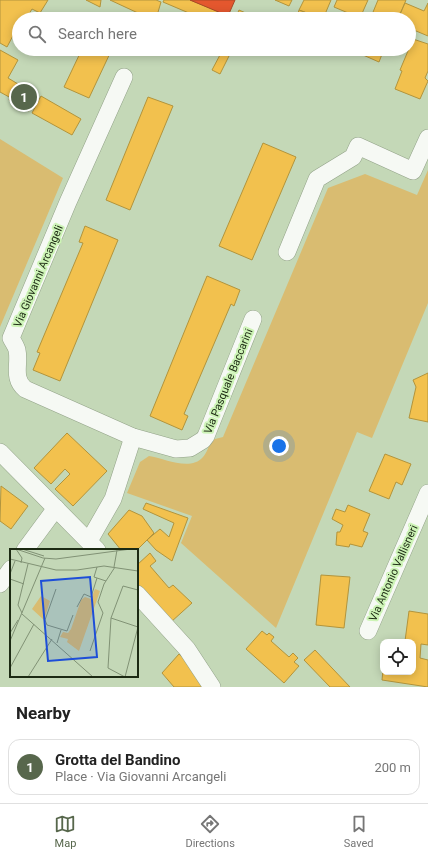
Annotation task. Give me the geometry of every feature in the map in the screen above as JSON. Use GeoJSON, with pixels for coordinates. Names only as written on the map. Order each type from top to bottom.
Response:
{"type":"FeatureCollection","features":[{"type":"Feature","properties":{"kind":"street","name":"Via Giovanni Arcangeli"},"geometry":{"type":"LineString","coordinates":[[124,77],[68,202],[12,338],[17,350],[17,377],[20,384],[25,389],[132,438]]}},
{"type":"Feature","properties":{"kind":"street"},"geometry":{"type":"LineString","coordinates":[[287,252],[317,179],[353,157],[358,146],[414,171],[428,138]]}},
{"type":"Feature","properties":{"kind":"street","name":"Via Pasquale Baccarini"},"geometry":{"type":"LineString","coordinates":[[132,438],[176,449],[190,448],[203,440],[253,319]]}},
{"type":"Feature","properties":{"kind":"street"},"geometry":{"type":"LineString","coordinates":[[0,452],[93,546],[113,499],[132,438]]}},
{"type":"Feature","properties":{"kind":"street","name":"Via Antonio Vallisneri"},"geometry":{"type":"LineString","coordinates":[[368,631],[428,493]]}},
{"type":"Feature","properties":{"kind":"street"},"geometry":{"type":"LineString","coordinates":[[26,549],[56,508]]}},
{"type":"Feature","properties":{"kind":"street"},"geometry":{"type":"LineString","coordinates":[[0,584],[10,570]]}},
{"type":"Feature","properties":{"kind":"street"},"geometry":{"type":"LineString","coordinates":[[138,595],[187,649],[212,687]]}},
{"type":"Feature","properties":{"kind":"shaded area"},"geometry":{"type":"Polygon","coordinates":[[[0,139],[63,178],[0,327],[0,139]]]}},
{"type":"Feature","properties":{"kind":"shaded area"},"geometry":{"type":"Polygon","coordinates":[[[428,170],[428,303],[372,438],[357,432],[276,628],[181,543],[192,516],[127,493],[140,462],[149,456],[177,463],[191,463],[198,461],[203,457],[211,440],[223,437],[328,188],[365,174],[417,195],[428,170]]]}},
{"type":"Feature","properties":{"kind":"building: Homes"},"geometry":{"type":"Polygon","coordinates":[[[0,0],[48,0],[41,12],[32,9],[30,12],[12,12],[12,38],[7,47],[0,43],[0,0]]]}},
{"type":"Feature","properties":{"kind":"building: Homes"},"geometry":{"type":"Polygon","coordinates":[[[86,0],[101,0],[100,7],[86,0]]]}},
{"type":"Feature","properties":{"kind":"building: Homes"},"geometry":{"type":"Polygon","coordinates":[[[110,0],[156,0],[161,2],[158,12],[136,12],[110,0]]]}},
{"type":"Feature","properties":{"kind":"building: Homes"},"geometry":{"type":"Polygon","coordinates":[[[164,0],[190,0],[220,12],[187,12],[163,2],[164,0]]]}},
{"type":"Feature","properties":{"kind":"building: Homes"},"geometry":{"type":"Polygon","coordinates":[[[275,0],[292,0],[289,6],[275,0]]]}},
{"type":"Feature","properties":{"kind":"building: Homes"},"geometry":{"type":"Polygon","coordinates":[[[304,0],[331,0],[326,12],[304,12],[299,10],[304,0]]]}},
{"type":"Feature","properties":{"kind":"building: Homes"},"geometry":{"type":"Polygon","coordinates":[[[337,0],[368,0],[363,12],[346,12],[334,7],[337,0]]]}},
{"type":"Feature","properties":{"kind":"building: Homes"},"geometry":{"type":"Polygon","coordinates":[[[378,0],[406,0],[401,12],[373,12],[378,0]]]}},
{"type":"Feature","properties":{"kind":"building: Homes"},"geometry":{"type":"Polygon","coordinates":[[[405,3],[424,11],[428,3],[428,36],[416,31],[416,12],[401,12],[405,3]]]}},
{"type":"Feature","properties":{"kind":"building: Homes"},"geometry":{"type":"Polygon","coordinates":[[[416,40],[428,44],[428,71],[425,78],[428,81],[420,99],[395,89],[402,71],[400,70],[406,56],[416,56],[416,40]]]}},
{"type":"Feature","properties":{"kind":"building: Homes"},"geometry":{"type":"Polygon","coordinates":[[[0,50],[18,60],[8,78],[18,84],[11,98],[0,92],[0,50]]]}},
{"type":"Feature","properties":{"kind":"building: Homes"},"geometry":{"type":"Polygon","coordinates":[[[79,56],[109,56],[89,98],[64,87],[79,56]]]}},
{"type":"Feature","properties":{"kind":"building: Homes"},"geometry":{"type":"Polygon","coordinates":[[[219,56],[229,56],[220,74],[212,70],[219,56]]]}},
{"type":"Feature","properties":{"kind":"building: Homes"},"geometry":{"type":"Polygon","coordinates":[[[365,56],[381,56],[379,62],[365,56]]]}},
{"type":"Feature","properties":{"kind":"building: Homes"},"geometry":{"type":"Polygon","coordinates":[[[18,84],[37,95],[29,111],[9,100],[18,84]]]}},
{"type":"Feature","properties":{"kind":"building: Homes"},"geometry":{"type":"Polygon","coordinates":[[[41,96],[81,119],[72,135],[32,113],[41,96]]]}},
{"type":"Feature","properties":{"kind":"building: Homes"},"geometry":{"type":"Polygon","coordinates":[[[148,97],[173,106],[130,210],[106,200],[148,97]]]}},
{"type":"Feature","properties":{"kind":"building: Homes"},"geometry":{"type":"Polygon","coordinates":[[[263,143],[296,157],[252,260],[219,246],[263,143]]]}},
{"type":"Feature","properties":{"kind":"building: Homes"},"geometry":{"type":"Polygon","coordinates":[[[85,226],[118,240],[60,381],[33,370],[40,353],[37,352],[83,243],[79,242],[85,226]]]}},
{"type":"Feature","properties":{"kind":"building: Homes"},"geometry":{"type":"Polygon","coordinates":[[[207,276],[240,290],[234,306],[231,304],[184,414],[188,416],[182,430],[150,416],[207,276]]]}},
{"type":"Feature","properties":{"kind":"building: Homes"},"geometry":{"type":"Polygon","coordinates":[[[428,373],[428,422],[409,418],[416,387],[413,380],[428,373]]]}},
{"type":"Feature","properties":{"kind":"building: Homes"},"geometry":{"type":"Polygon","coordinates":[[[67,433],[107,471],[73,506],[55,489],[70,474],[65,469],[51,484],[34,468],[67,433]]]}},
{"type":"Feature","properties":{"kind":"building: Homes"},"geometry":{"type":"Polygon","coordinates":[[[385,454],[411,464],[402,485],[396,482],[389,499],[369,491],[385,454]]]}},
{"type":"Feature","properties":{"kind":"building: Homes"},"geometry":{"type":"Polygon","coordinates":[[[1,486],[28,506],[11,529],[0,521],[1,486]]]}},
{"type":"Feature","properties":{"kind":"building: Homes"},"geometry":{"type":"Polygon","coordinates":[[[146,503],[188,518],[172,561],[156,550],[147,540],[160,529],[169,537],[174,523],[143,509],[146,503]]]}},
{"type":"Feature","properties":{"kind":"building: Homes"},"geometry":{"type":"Polygon","coordinates":[[[348,505],[370,514],[363,531],[368,533],[362,547],[350,544],[349,547],[336,545],[337,532],[340,532],[343,525],[332,519],[336,509],[345,512],[348,505]]]}},
{"type":"Feature","properties":{"kind":"building: Homes"},"geometry":{"type":"Polygon","coordinates":[[[129,510],[142,516],[154,533],[138,549],[120,549],[108,534],[129,510]]]}},
{"type":"Feature","properties":{"kind":"building: Homes"},"geometry":{"type":"Polygon","coordinates":[[[150,553],[156,561],[150,566],[169,588],[173,585],[192,603],[171,622],[138,587],[138,564],[150,553]]]}},
{"type":"Feature","properties":{"kind":"building: Homes"},"geometry":{"type":"Polygon","coordinates":[[[321,575],[350,577],[344,628],[316,625],[321,575]]]}},
{"type":"Feature","properties":{"kind":"building: Homes"},"geometry":{"type":"Polygon","coordinates":[[[409,611],[428,614],[428,645],[421,644],[420,658],[428,660],[428,687],[382,680],[382,675],[416,675],[416,639],[405,639],[409,611]]]}},
{"type":"Feature","properties":{"kind":"building: Homes"},"geometry":{"type":"Polygon","coordinates":[[[262,631],[267,635],[269,633],[274,637],[271,641],[289,657],[293,653],[298,658],[294,662],[299,666],[284,683],[246,649],[262,631]]]}},
{"type":"Feature","properties":{"kind":"building: Homes"},"geometry":{"type":"Polygon","coordinates":[[[315,650],[350,687],[330,687],[304,660],[315,650]]]}},
{"type":"Feature","properties":{"kind":"building: Homes"},"geometry":{"type":"Polygon","coordinates":[[[179,654],[187,661],[205,687],[174,687],[162,673],[179,654]]]}},
{"type":"Feature","properties":{"kind":"building: Shops"},"geometry":{"type":"Polygon","coordinates":[[[190,0],[235,0],[230,12],[218,12],[190,0]]]}},
{"type":"Feature","properties":{"kind":"place","name":"Grotta del Bandino"},"geometry":{"type":"Point","coordinates":[24,97]}}]}
